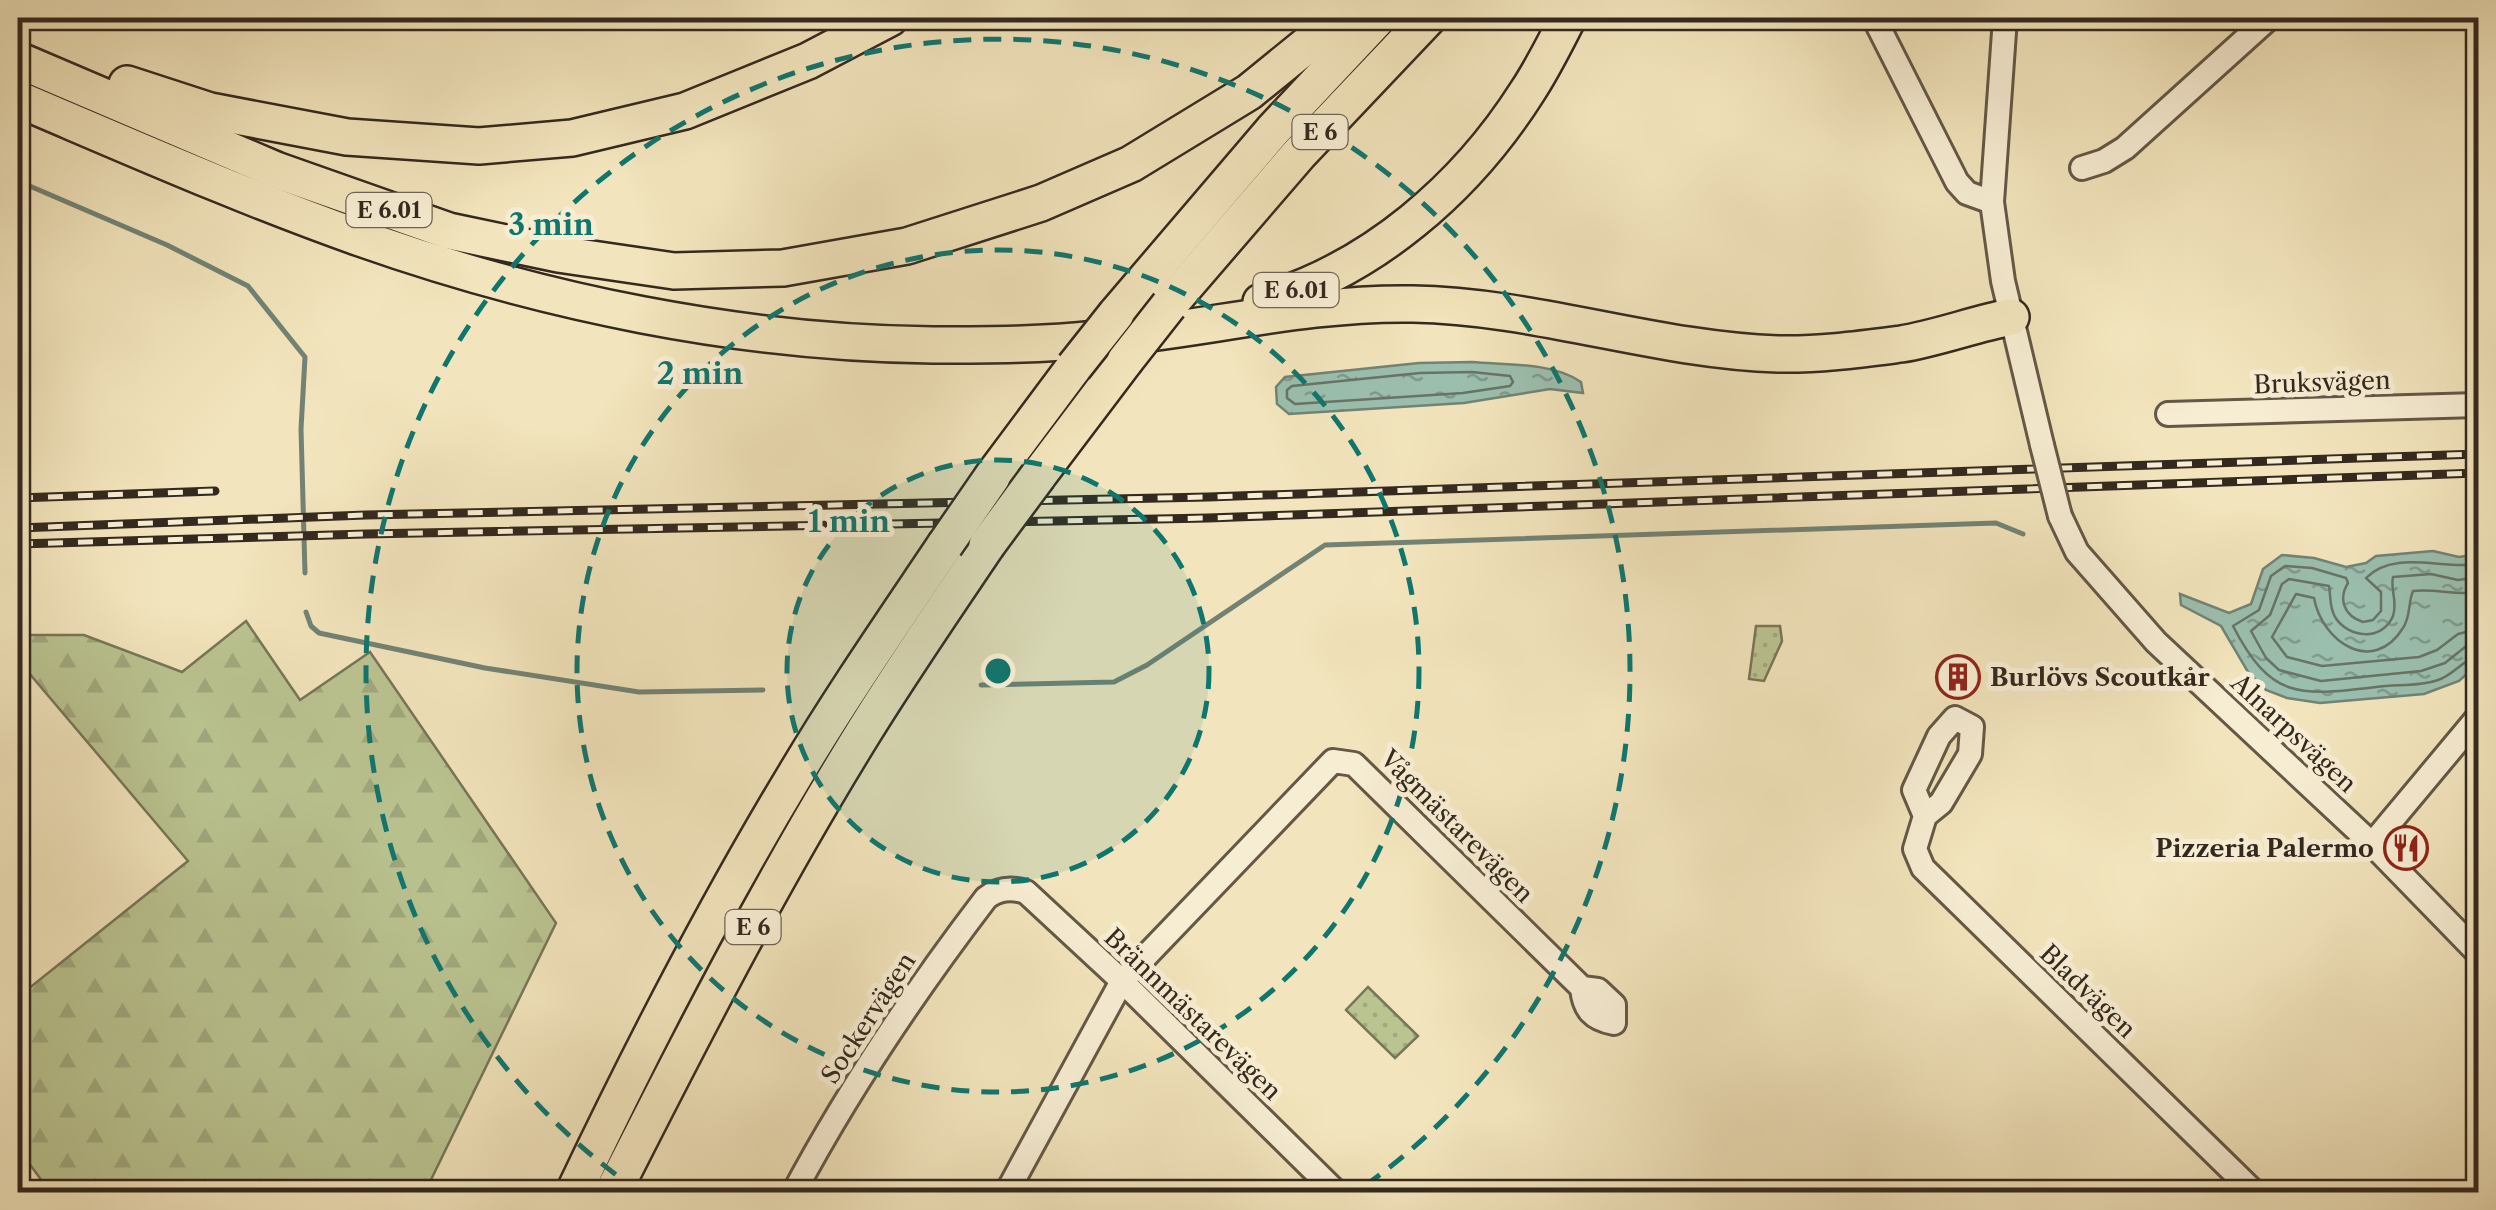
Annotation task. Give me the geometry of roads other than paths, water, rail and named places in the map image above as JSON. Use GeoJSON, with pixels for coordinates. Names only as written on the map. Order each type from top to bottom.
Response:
{"type":"FeatureCollection","features":[{"type":"Feature","properties":{"kind":"highway"},"geometry":{"type":"LineString","coordinates":[[18,49],[210,112],[347,137],[479,146],[572,138],[685,112],[808,61],[890,18]]}},
{"type":"Feature","properties":{"kind":"highway","name":"E 6.01"},"geometry":{"type":"LineString","coordinates":[[18,60],[276,170],[449,232],[558,254],[674,270],[782,268],[907,246],[1041,203],[1132,164],[1249,92],[1340,18]]}},
{"type":"Feature","properties":{"kind":"highway","name":"E 6"},"geometry":{"type":"LineString","coordinates":[[613,1192],[800,841],[905,667],[1038,476],[1114,338],[1273,130],[1378,18]]}},
{"type":"Feature","properties":{"kind":"highway","name":"E 6"},"geometry":{"type":"LineString","coordinates":[[574,1192],[678,985],[792,778],[861,668],[992,477],[1074,367],[1169,305],[1299,154],[1428,18]]}},
{"type":"Feature","properties":{"kind":"highway","name":"E 6.01"},"geometry":{"type":"LineString","coordinates":[[18,99],[247,196],[362,239],[468,272],[608,308],[837,341],[932,345],[1114,338],[1286,295],[1326,277],[1389,239],[1463,176],[1492,142],[1526,95],[1568,18]]}},
{"type":"Feature","properties":{"kind":"highway"},"geometry":{"type":"LineString","coordinates":[[1114,338],[1342,307],[1410,304],[1478,308],[1702,347],[1785,354],[1904,343],[2011,317]]}},
{"type":"Feature","properties":{"kind":"street"},"geometry":{"type":"LineString","coordinates":[[1874,18],[1957,182],[1966,193],[1992,202]]}},
{"type":"Feature","properties":{"kind":"street","name":"Alnarpsvägen"},"geometry":{"type":"LineString","coordinates":[[2005,18],[1992,202],[2011,317],[2068,538],[2156,642],[2372,844],[2478,953]]}},
{"type":"Feature","properties":{"kind":"street"},"geometry":{"type":"LineString","coordinates":[[2082,168],[2125,148],[2269,18]]}},
{"type":"Feature","properties":{"kind":"street","name":"Bruksvägen"},"geometry":{"type":"LineString","coordinates":[[2168,414],[2478,405]]}},
{"type":"Feature","properties":{"kind":"street"},"geometry":{"type":"LineString","coordinates":[[2372,844],[2478,717]]}},
{"type":"Feature","properties":{"kind":"street","name":"Vågmästarevägen"},"geometry":{"type":"LineString","coordinates":[[1122,981],[1333,761],[1354,764],[1582,988]]}},
{"type":"Feature","properties":{"kind":"street","name":"Bladvägen"},"geometry":{"type":"LineString","coordinates":[[1925,816],[1915,850],[1923,868],[2254,1192]]}},
{"type":"Feature","properties":{"kind":"street","name":"Brännmästarevägen"},"geometry":{"type":"LineString","coordinates":[[1004,889],[1026,892],[1336,1192]]}},
{"type":"Feature","properties":{"kind":"street","name":"Sockervägen"},"geometry":{"type":"LineString","coordinates":[[794,1192],[926,976],[986,898],[1004,889]]}},
{"type":"Feature","properties":{"kind":"street"},"geometry":{"type":"LineString","coordinates":[[1007,1192],[1122,981]]}},
{"type":"Feature","properties":{"kind":"water"},"geometry":{"type":"Polygon","coordinates":[[[1472,362],[1557,371],[1581,382],[1583,393],[1550,389],[1464,403],[1289,414],[1277,404],[1276,387],[1285,377],[1419,363],[1472,362]]]}},
{"type":"Feature","properties":{"kind":"water"},"geometry":{"type":"Polygon","coordinates":[[[2433,551],[2459,557],[2478,554],[2478,664],[2459,681],[2424,694],[2320,703],[2287,698],[2266,690],[2248,672],[2221,626],[2181,605],[2180,594],[2229,613],[2251,604],[2263,569],[2282,555],[2346,567],[2366,563],[2376,556],[2433,551]]]}},
{"type":"Feature","properties":{"kind":"waterway"},"geometry":{"type":"LineString","coordinates":[[18,181],[167,245],[248,286],[305,357],[301,429],[305,573]]}},
{"type":"Feature","properties":{"kind":"waterway"},"geometry":{"type":"LineString","coordinates":[[981,685],[1114,682],[1147,665],[1325,545],[1996,523],[2023,534]]}},
{"type":"Feature","properties":{"kind":"waterway"},"geometry":{"type":"LineString","coordinates":[[306,612],[311,626],[319,633],[485,668],[639,692],[763,690]]}},
{"type":"Feature","properties":{"kind":"railway"},"geometry":{"type":"LineString","coordinates":[[18,528],[366,515],[1208,497],[2478,454]]}},
{"type":"Feature","properties":{"kind":"railway"},"geometry":{"type":"LineString","coordinates":[[18,544],[1208,518],[2478,473]]}},
{"type":"Feature","properties":{"kind":"railway"},"geometry":{"type":"LineString","coordinates":[[18,498],[215,491]]}},
{"type":"Feature","properties":{"kind":"place","name":"Burlövs Scoutkår"},"geometry":{"type":"Point","coordinates":[1958,677]}},
{"type":"Feature","properties":{"kind":"place","name":"Pizzeria Palermo"},"geometry":{"type":"Point","coordinates":[2406,848]}}]}
